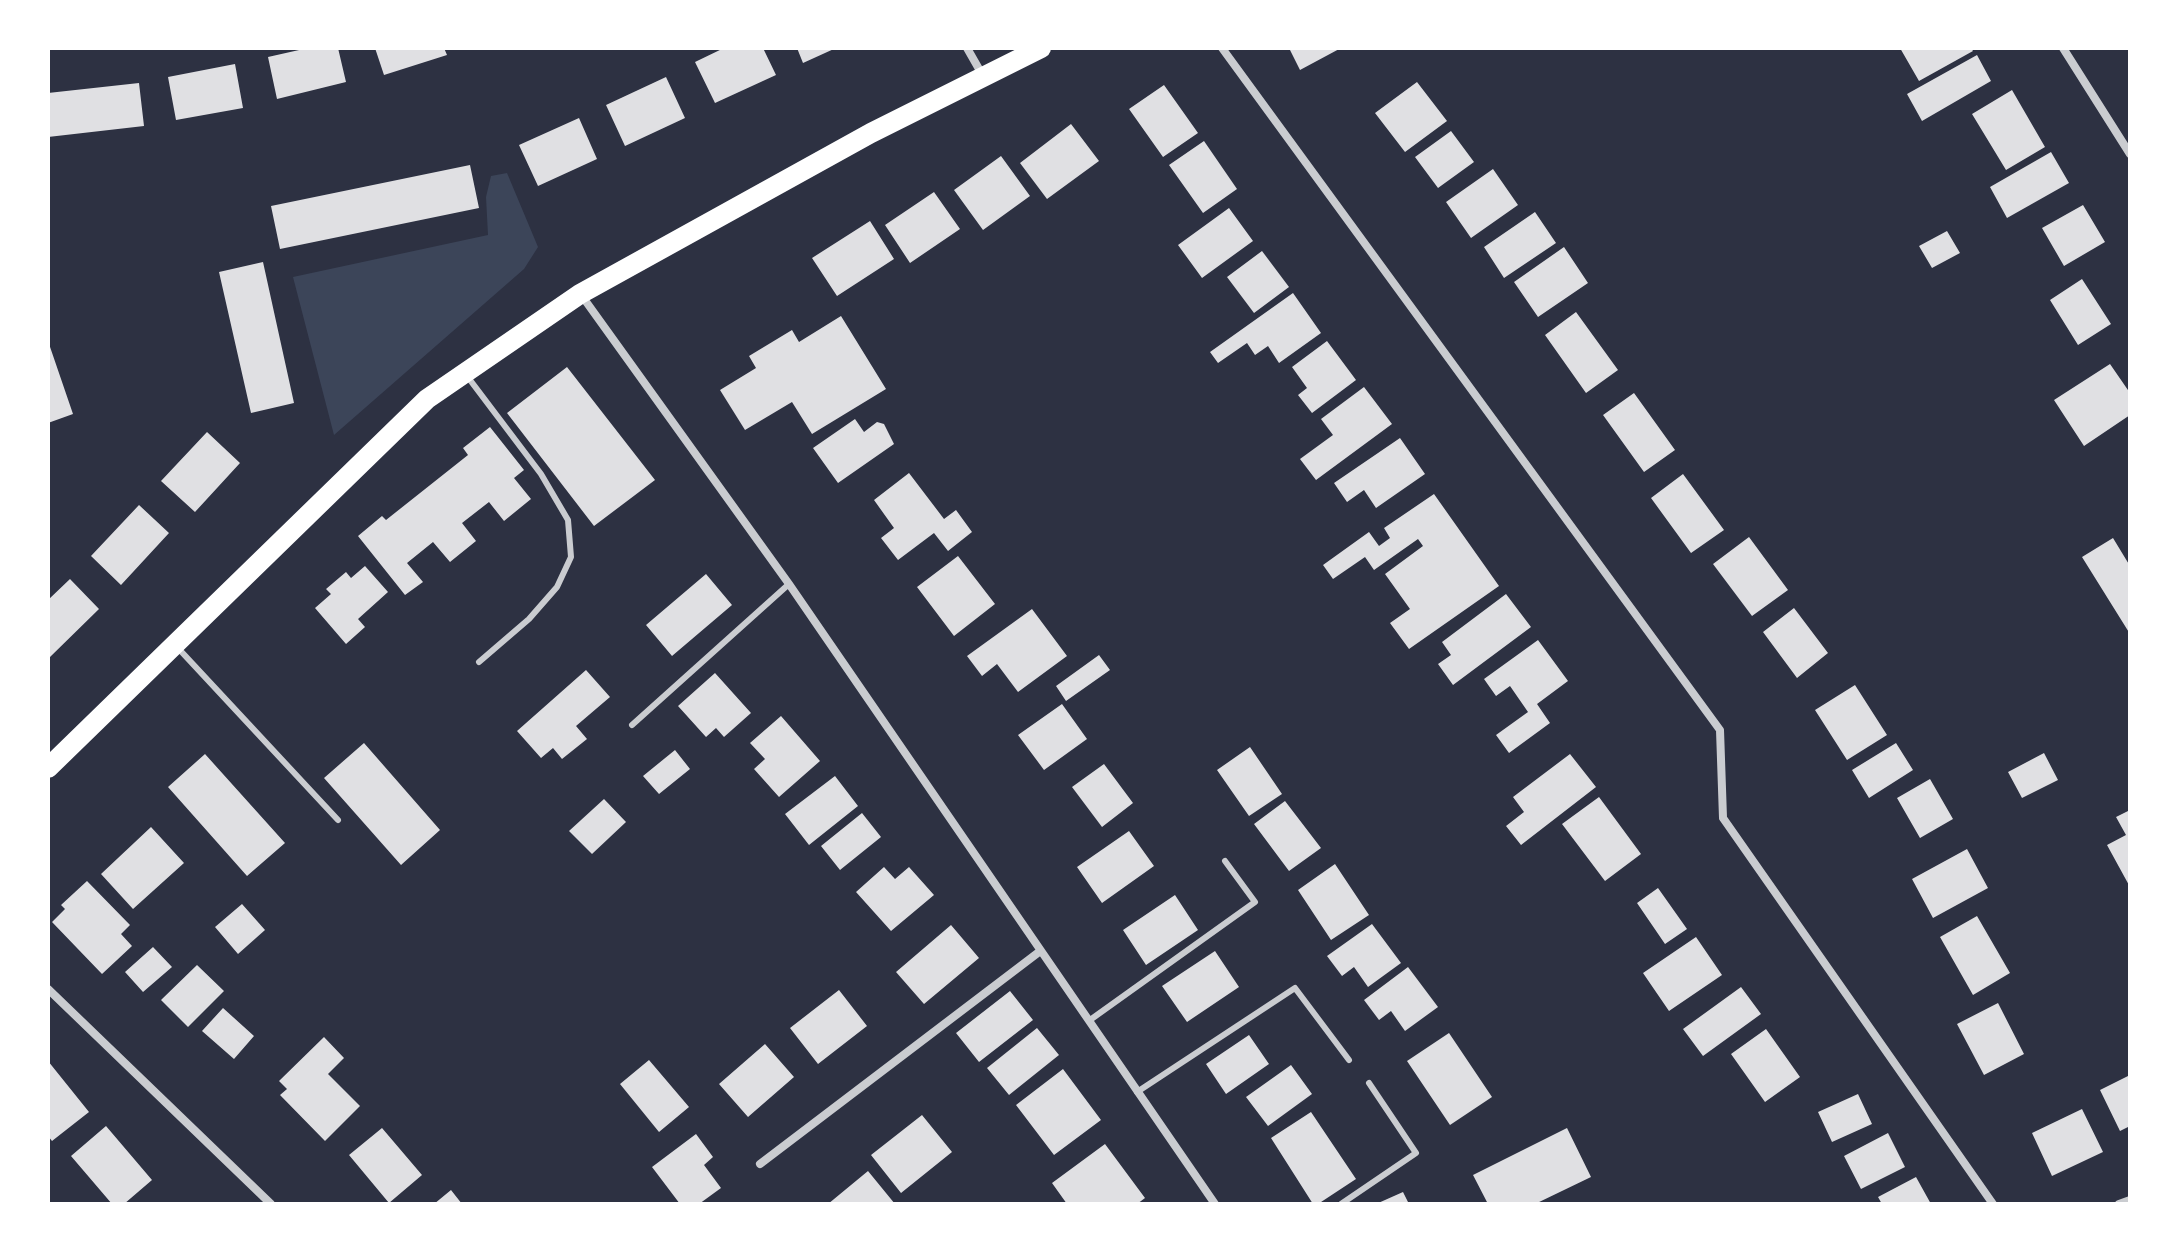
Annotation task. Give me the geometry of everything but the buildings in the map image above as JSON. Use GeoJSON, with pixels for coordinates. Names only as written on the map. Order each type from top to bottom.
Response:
{"type":"FeatureCollection","features":[{"type":"Feature","properties":{"kind":"main road"},"geometry":{"type":"LineString","coordinates":[[48,768],[427,399],[580,294],[871,133],[1041,48]]}},
{"type":"Feature","properties":{"kind":"street"},"geometry":{"type":"LineString","coordinates":[[967,48],[984,77]]}},
{"type":"Feature","properties":{"kind":"street"},"geometry":{"type":"LineString","coordinates":[[1222,48],[1720,730],[1723,818],[1993,1204]]}},
{"type":"Feature","properties":{"kind":"street"},"geometry":{"type":"LineString","coordinates":[[2063,48],[2130,154]]}},
{"type":"Feature","properties":{"kind":"street"},"geometry":{"type":"LineString","coordinates":[[580,294],[789,584],[1215,1204]]}},
{"type":"Feature","properties":{"kind":"street"},"geometry":{"type":"LineString","coordinates":[[760,1164],[1039,952]]}},
{"type":"Feature","properties":{"kind":"street"},"geometry":{"type":"LineString","coordinates":[[48,989],[271,1204]]}},
{"type":"Feature","properties":{"kind":"street"},"geometry":{"type":"LineString","coordinates":[[2119,1204],[2130,1200]]}},
{"type":"Feature","properties":{"kind":"lane"},"geometry":{"type":"LineString","coordinates":[[465,373],[541,474],[568,520],[571,557],[548,598],[479,662]]}},
{"type":"Feature","properties":{"kind":"lane"},"geometry":{"type":"LineString","coordinates":[[632,725],[789,584]]}},
{"type":"Feature","properties":{"kind":"lane"},"geometry":{"type":"LineString","coordinates":[[175,645],[338,820]]}},
{"type":"Feature","properties":{"kind":"lane"},"geometry":{"type":"LineString","coordinates":[[1090,1020],[1255,902],[1225,861]]}},
{"type":"Feature","properties":{"kind":"lane"},"geometry":{"type":"LineString","coordinates":[[1137,1092],[1295,988],[1349,1060]]}},
{"type":"Feature","properties":{"kind":"lane"},"geometry":{"type":"LineString","coordinates":[[1341,1204],[1416,1153],[1369,1083]]}},
{"type":"Feature","properties":{"kind":"shaded area"},"geometry":{"type":"Polygon","coordinates":[[[507,173],[538,247],[524,269],[334,435],[293,277],[488,235],[486,197],[491,176],[507,173]]]}}]}
